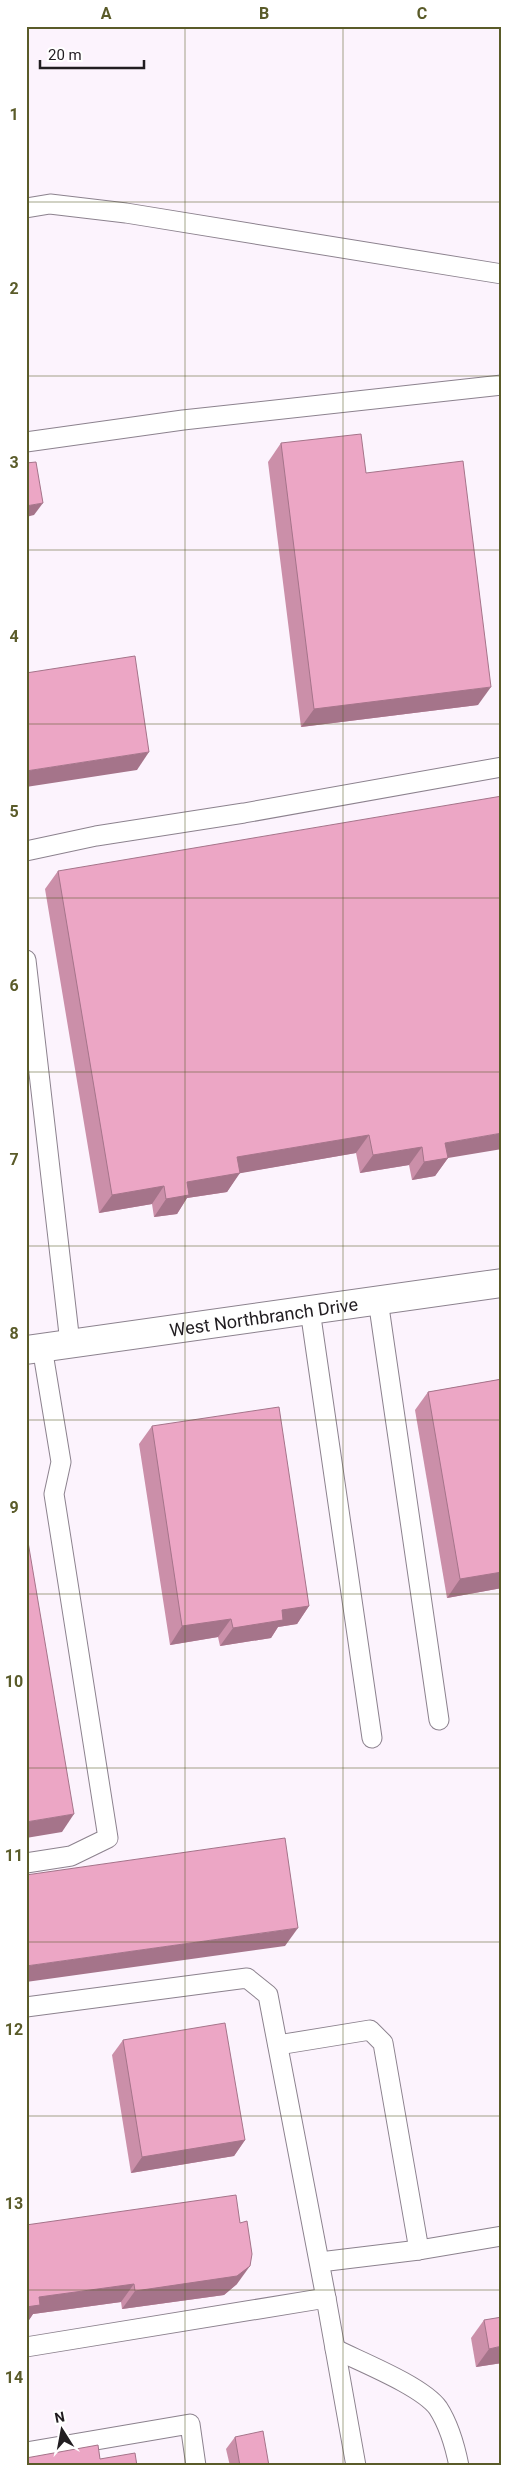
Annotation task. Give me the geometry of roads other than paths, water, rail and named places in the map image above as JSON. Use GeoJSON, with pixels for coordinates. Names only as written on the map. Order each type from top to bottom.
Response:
{"type":"FeatureCollection","features":[{"type":"Feature","properties":{"kind":"street","name":"West Northbranch Drive"},"geometry":{"type":"LineString","coordinates":[[34,1349],[502,1283]]}},
{"type":"Feature","properties":{"kind":"lane"},"geometry":{"type":"LineString","coordinates":[[26,208],[50,204],[126,213],[502,274]]}},
{"type":"Feature","properties":{"kind":"lane"},"geometry":{"type":"LineString","coordinates":[[26,442],[183,420],[502,385]]}},
{"type":"Feature","properties":{"kind":"lane"},"geometry":{"type":"LineString","coordinates":[[26,851],[96,836],[244,813],[502,767]]}},
{"type":"Feature","properties":{"kind":"lane"},"geometry":{"type":"LineString","coordinates":[[26,960],[70,1343]]}},
{"type":"Feature","properties":{"kind":"lane"},"geometry":{"type":"LineString","coordinates":[[378,1300],[439,1720]]}},
{"type":"Feature","properties":{"kind":"lane"},"geometry":{"type":"LineString","coordinates":[[310,1310],[372,1738]]}},
{"type":"Feature","properties":{"kind":"lane"},"geometry":{"type":"LineString","coordinates":[[26,1863],[71,1856],[108,1838],[54,1494],[61,1462],[34,1349]]}},
{"type":"Feature","properties":{"kind":"lane"},"geometry":{"type":"LineString","coordinates":[[26,2007],[247,1978],[268,1995],[320,2262],[356,2466]]}},
{"type":"Feature","properties":{"kind":"lane"},"geometry":{"type":"LineString","coordinates":[[278,2045],[370,2030],[383,2042],[419,2250]]}},
{"type":"Feature","properties":{"kind":"lane"},"geometry":{"type":"LineString","coordinates":[[320,2262],[419,2250],[502,2236]]}},
{"type":"Feature","properties":{"kind":"lane"},"geometry":{"type":"LineString","coordinates":[[26,2347],[326,2298]]}},
{"type":"Feature","properties":{"kind":"lane"},"geometry":{"type":"LineString","coordinates":[[335,2349],[421,2393],[437,2408],[455,2444],[459,2466]]}},
{"type":"Feature","properties":{"kind":"lane"},"geometry":{"type":"LineString","coordinates":[[26,2452],[190,2424],[196,2466]]}}]}
